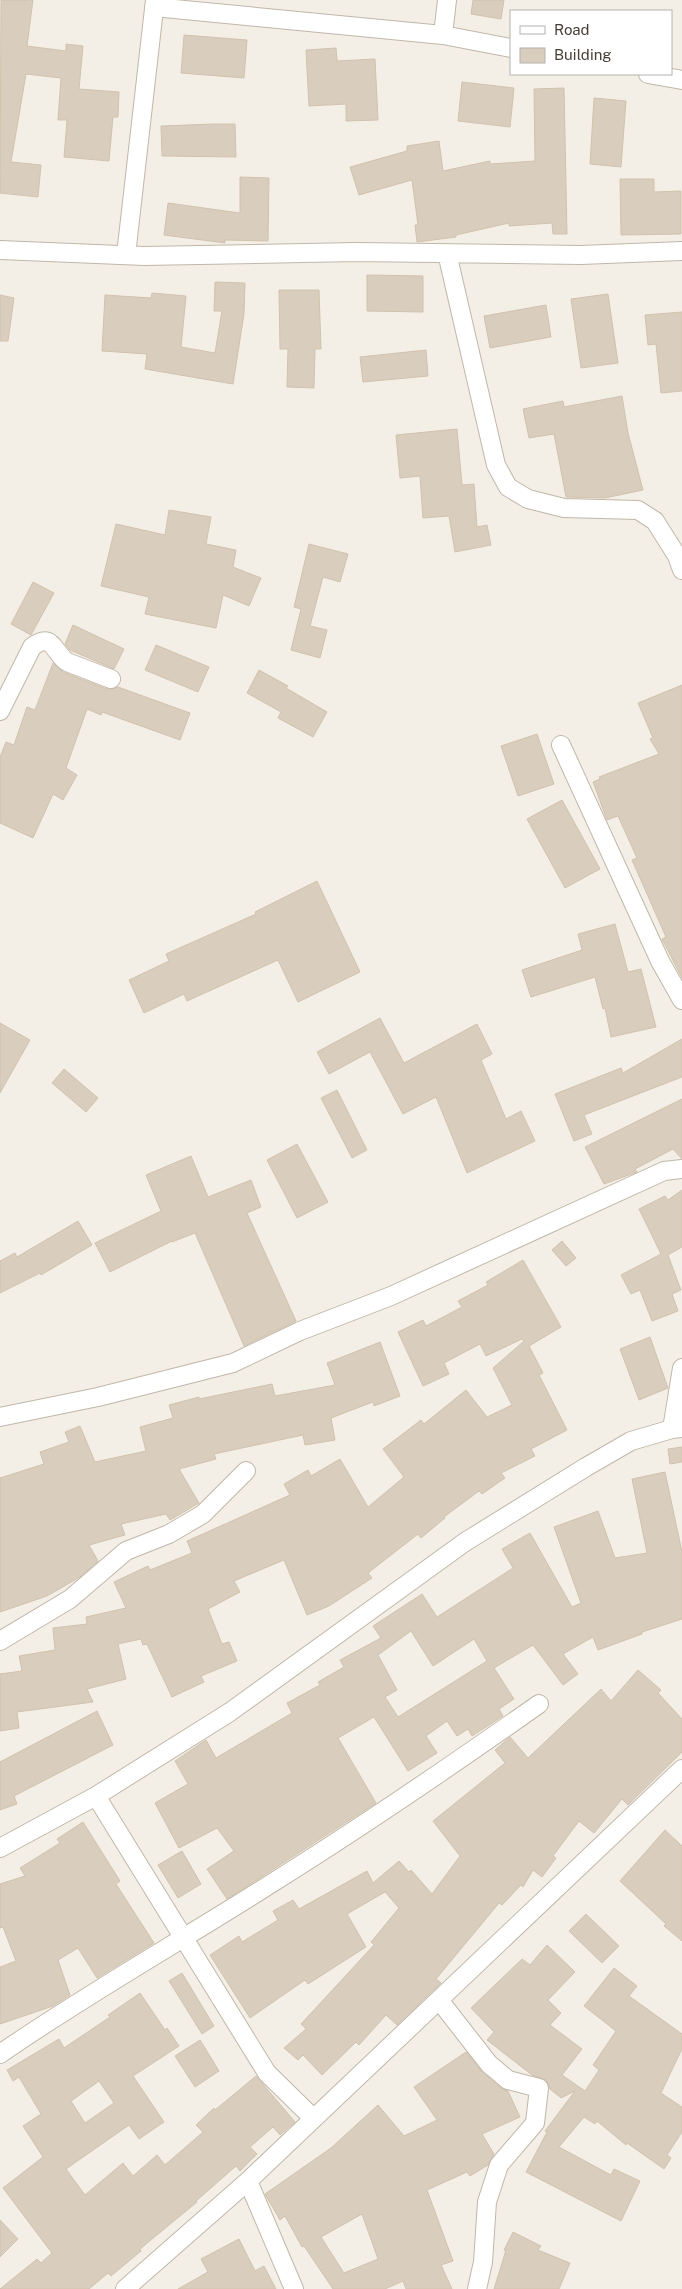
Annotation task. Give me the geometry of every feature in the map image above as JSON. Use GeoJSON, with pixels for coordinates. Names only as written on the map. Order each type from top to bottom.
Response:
{"type":"FeatureCollection","features":[{"type":"Feature","properties":{"kind":"street"},"geometry":{"type":"LineString","coordinates":[[442,35],[447,0]]}},
{"type":"Feature","properties":{"kind":"street"},"geometry":{"type":"LineString","coordinates":[[126,255],[154,3],[442,35],[510,48]]}},
{"type":"Feature","properties":{"kind":"street"},"geometry":{"type":"LineString","coordinates":[[654,75],[682,80]]}},
{"type":"Feature","properties":{"kind":"street"},"geometry":{"type":"LineString","coordinates":[[0,250],[126,255],[447,253],[580,255],[682,251]]}},
{"type":"Feature","properties":{"kind":"street"},"geometry":{"type":"LineString","coordinates":[[447,253],[496,465],[508,487],[528,499],[564,508],[638,510],[655,520],[677,556],[682,570]]}},
{"type":"Feature","properties":{"kind":"street"},"geometry":{"type":"LineString","coordinates":[[0,711],[32,648],[39,642],[48,642],[55,646],[61,658],[67,662],[111,680]]}},
{"type":"Feature","properties":{"kind":"street"},"geometry":{"type":"LineString","coordinates":[[561,745],[660,962],[682,1000]]}},
{"type":"Feature","properties":{"kind":"street"},"geometry":{"type":"LineString","coordinates":[[0,1417],[98,1397],[233,1363],[300,1331],[391,1296],[664,1171],[682,1169]]}},
{"type":"Feature","properties":{"kind":"street"},"geometry":{"type":"LineString","coordinates":[[0,1848],[96,1796],[230,1712],[466,1542],[586,1467],[632,1441],[677,1429],[682,1368]]}},
{"type":"Feature","properties":{"kind":"street"},"geometry":{"type":"LineString","coordinates":[[0,1641],[70,1599],[126,1550],[169,1534],[203,1514],[246,1471]]}},
{"type":"Feature","properties":{"kind":"street"},"geometry":{"type":"LineString","coordinates":[[0,2054],[59,2014],[271,1884],[408,1795],[539,1704]]}},
{"type":"Feature","properties":{"kind":"street"},"geometry":{"type":"LineString","coordinates":[[125,2289],[248,2181],[682,1770]]}},
{"type":"Feature","properties":{"kind":"street"},"geometry":{"type":"LineString","coordinates":[[96,1796],[267,2073],[313,2118]]}},
{"type":"Feature","properties":{"kind":"street"},"geometry":{"type":"LineString","coordinates":[[439,2000],[489,2064],[508,2080],[539,2088],[535,2122],[499,2164],[487,2202],[483,2262],[477,2289]]}},
{"type":"Feature","properties":{"kind":"street"},"geometry":{"type":"LineString","coordinates":[[248,2181],[294,2289]]}},
{"type":"Feature","properties":{"kind":"building"},"geometry":{"type":"Polygon","coordinates":[[[1,0],[33,0],[27,46],[66,51],[66,44],[83,46],[79,89],[119,92],[118,117],[113,117],[109,161],[64,157],[67,120],[58,120],[61,78],[26,74],[11,162],[41,165],[38,197],[0,193],[1,0]]]}},
{"type":"Feature","properties":{"kind":"building"},"geometry":{"type":"Polygon","coordinates":[[[473,0],[504,0],[501,19],[471,14],[473,0]]]}},
{"type":"Feature","properties":{"kind":"building"},"geometry":{"type":"Polygon","coordinates":[[[184,35],[247,40],[244,78],[181,73],[184,35]]]}},
{"type":"Feature","properties":{"kind":"building"},"geometry":{"type":"Polygon","coordinates":[[[336,48],[337,61],[375,59],[378,120],[346,121],[346,104],[309,106],[306,50],[336,48]]]}},
{"type":"Feature","properties":{"kind":"building"},"geometry":{"type":"Polygon","coordinates":[[[462,82],[514,88],[510,127],[458,121],[462,82]]]}},
{"type":"Feature","properties":{"kind":"building"},"geometry":{"type":"Polygon","coordinates":[[[564,88],[567,234],[553,234],[552,223],[509,226],[509,223],[456,235],[456,237],[417,242],[415,225],[418,225],[412,180],[359,195],[350,167],[407,151],[407,146],[439,141],[443,171],[490,161],[490,164],[535,161],[534,89],[564,88]]]}},
{"type":"Feature","properties":{"kind":"building"},"geometry":{"type":"Polygon","coordinates":[[[594,98],[626,101],[621,167],[590,164],[594,98]]]}},
{"type":"Feature","properties":{"kind":"building"},"geometry":{"type":"Polygon","coordinates":[[[235,124],[236,157],[162,156],[161,126],[235,124]]]}},
{"type":"Feature","properties":{"kind":"building"},"geometry":{"type":"Polygon","coordinates":[[[240,177],[269,178],[268,241],[225,240],[225,243],[164,235],[168,203],[240,213],[240,177]]]}},
{"type":"Feature","properties":{"kind":"building"},"geometry":{"type":"Polygon","coordinates":[[[620,179],[654,179],[654,192],[681,191],[681,234],[621,235],[620,179]]]}},
{"type":"Feature","properties":{"kind":"building"},"geometry":{"type":"Polygon","coordinates":[[[367,275],[423,276],[423,312],[367,311],[367,275]]]}},
{"type":"Feature","properties":{"kind":"building"},"geometry":{"type":"Polygon","coordinates":[[[215,282],[245,283],[244,314],[233,384],[145,369],[147,354],[102,351],[105,295],[151,298],[152,293],[186,296],[181,347],[215,353],[222,311],[214,311],[215,282]]]}},
{"type":"Feature","properties":{"kind":"building"},"geometry":{"type":"Polygon","coordinates":[[[279,290],[319,290],[321,349],[315,349],[314,388],[287,387],[288,349],[280,349],[279,290]]]}},
{"type":"Feature","properties":{"kind":"building"},"geometry":{"type":"Polygon","coordinates":[[[608,294],[618,363],[581,368],[571,299],[608,294]]]}},
{"type":"Feature","properties":{"kind":"building"},"geometry":{"type":"Polygon","coordinates":[[[0,295],[14,298],[8,341],[0,341],[0,295]]]}},
{"type":"Feature","properties":{"kind":"building"},"geometry":{"type":"Polygon","coordinates":[[[546,305],[551,337],[490,348],[484,316],[546,305]]]}},
{"type":"Feature","properties":{"kind":"building"},"geometry":{"type":"Polygon","coordinates":[[[682,312],[682,391],[661,393],[656,344],[648,345],[645,315],[682,312]]]}},
{"type":"Feature","properties":{"kind":"building"},"geometry":{"type":"Polygon","coordinates":[[[426,350],[428,376],[363,382],[360,357],[426,350]]]}},
{"type":"Feature","properties":{"kind":"building"},"geometry":{"type":"Polygon","coordinates":[[[622,396],[628,433],[643,490],[605,498],[566,497],[554,434],[529,438],[523,409],[563,401],[564,407],[622,396]]]}},
{"type":"Feature","properties":{"kind":"building"},"geometry":{"type":"Polygon","coordinates":[[[457,429],[462,485],[474,484],[477,527],[487,525],[491,545],[455,552],[449,516],[423,518],[420,476],[400,478],[396,435],[457,429]]]}},
{"type":"Feature","properties":{"kind":"building"},"geometry":{"type":"Polygon","coordinates":[[[169,510],[211,517],[206,544],[236,550],[233,567],[261,578],[249,606],[223,595],[216,628],[145,614],[149,597],[101,586],[116,524],[165,535],[169,510]]]}},
{"type":"Feature","properties":{"kind":"building"},"geometry":{"type":"Polygon","coordinates":[[[309,544],[348,554],[340,582],[323,577],[310,626],[327,630],[320,658],[291,650],[301,609],[294,607],[309,544]]]}},
{"type":"Feature","properties":{"kind":"building"},"geometry":{"type":"Polygon","coordinates":[[[33,582],[54,593],[31,635],[11,624],[33,582]]]}},
{"type":"Feature","properties":{"kind":"building"},"geometry":{"type":"Polygon","coordinates":[[[73,625],[124,649],[114,669],[70,650],[65,644],[73,625]]]}},
{"type":"Feature","properties":{"kind":"building"},"geometry":{"type":"Polygon","coordinates":[[[156,645],[209,667],[198,692],[145,670],[156,645]]]}},
{"type":"Feature","properties":{"kind":"building"},"geometry":{"type":"Polygon","coordinates":[[[53,663],[63,672],[107,689],[118,687],[190,713],[180,740],[102,712],[101,715],[87,709],[66,768],[77,775],[63,800],[53,794],[33,838],[0,823],[0,757],[6,742],[14,745],[27,707],[35,710],[53,663]]]}},
{"type":"Feature","properties":{"kind":"building"},"geometry":{"type":"Polygon","coordinates":[[[259,670],[288,686],[286,688],[327,712],[313,737],[278,718],[281,712],[247,693],[259,670]]]}},
{"type":"Feature","properties":{"kind":"building"},"geometry":{"type":"Polygon","coordinates":[[[682,685],[682,978],[662,939],[666,937],[632,860],[637,858],[618,816],[607,820],[593,782],[600,779],[599,777],[659,754],[650,739],[653,738],[638,703],[682,685]]]}},
{"type":"Feature","properties":{"kind":"building"},"geometry":{"type":"Polygon","coordinates":[[[537,734],[554,784],[518,796],[501,746],[537,734]]]}},
{"type":"Feature","properties":{"kind":"building"},"geometry":{"type":"Polygon","coordinates":[[[562,800],[600,869],[565,888],[527,819],[562,800]]]}},
{"type":"Feature","properties":{"kind":"building"},"geometry":{"type":"Polygon","coordinates":[[[317,881],[360,972],[298,1002],[278,960],[187,1001],[184,994],[144,1013],[129,980],[169,961],[166,954],[256,914],[255,912],[317,881]]]}},
{"type":"Feature","properties":{"kind":"building"},"geometry":{"type":"Polygon","coordinates":[[[615,924],[628,972],[641,969],[656,1027],[611,1037],[605,1008],[603,1009],[595,977],[531,997],[522,970],[582,950],[578,934],[615,924]]]}},
{"type":"Feature","properties":{"kind":"building"},"geometry":{"type":"Polygon","coordinates":[[[380,1018],[404,1063],[477,1024],[492,1054],[481,1060],[506,1119],[521,1111],[535,1141],[467,1173],[436,1097],[403,1114],[370,1052],[329,1074],[317,1052],[380,1018]]]}},
{"type":"Feature","properties":{"kind":"building"},"geometry":{"type":"Polygon","coordinates":[[[0,1023],[30,1040],[0,1093],[0,1023]]]}},
{"type":"Feature","properties":{"kind":"building"},"geometry":{"type":"Polygon","coordinates":[[[682,1039],[682,1077],[584,1115],[592,1134],[574,1141],[555,1094],[621,1068],[623,1073],[682,1039]]]}},
{"type":"Feature","properties":{"kind":"building"},"geometry":{"type":"Polygon","coordinates":[[[64,1069],[98,1098],[86,1112],[52,1083],[64,1069]]]}},
{"type":"Feature","properties":{"kind":"building"},"geometry":{"type":"Polygon","coordinates":[[[337,1090],[367,1150],[352,1158],[321,1098],[337,1090]]]}},
{"type":"Feature","properties":{"kind":"building"},"geometry":{"type":"Polygon","coordinates":[[[682,1099],[682,1159],[673,1149],[635,1169],[637,1172],[604,1184],[585,1147],[682,1099]]]}},
{"type":"Feature","properties":{"kind":"building"},"geometry":{"type":"Polygon","coordinates":[[[297,1144],[328,1202],[297,1218],[267,1160],[297,1144]]]}},
{"type":"Feature","properties":{"kind":"building"},"geometry":{"type":"Polygon","coordinates":[[[191,1156],[208,1197],[251,1180],[261,1207],[247,1213],[296,1321],[244,1346],[195,1233],[172,1241],[110,1272],[95,1243],[161,1211],[146,1175],[191,1156]]]}},
{"type":"Feature","properties":{"kind":"building"},"geometry":{"type":"Polygon","coordinates":[[[682,1190],[682,1247],[668,1255],[681,1290],[672,1294],[678,1311],[652,1321],[640,1290],[631,1294],[621,1275],[661,1254],[639,1209],[665,1196],[668,1200],[682,1190]]]}},
{"type":"Feature","properties":{"kind":"building"},"geometry":{"type":"Polygon","coordinates":[[[78,1221],[92,1245],[41,1275],[40,1273],[0,1293],[0,1261],[15,1253],[17,1257],[78,1221]]]}},
{"type":"Feature","properties":{"kind":"building"},"geometry":{"type":"Polygon","coordinates":[[[562,1241],[576,1258],[566,1266],[552,1250],[562,1241]]]}},
{"type":"Feature","properties":{"kind":"building"},"geometry":{"type":"Polygon","coordinates":[[[523,1260],[561,1327],[529,1346],[543,1373],[539,1375],[567,1430],[531,1449],[535,1456],[501,1473],[505,1478],[482,1494],[479,1491],[444,1517],[421,1538],[418,1534],[368,1573],[372,1578],[329,1606],[307,1615],[284,1560],[234,1581],[240,1592],[208,1609],[222,1644],[229,1642],[237,1661],[201,1676],[204,1682],[172,1697],[147,1644],[143,1645],[141,1639],[118,1644],[126,1679],[87,1689],[93,1702],[17,1712],[19,1728],[0,1731],[0,1674],[22,1671],[19,1656],[55,1650],[53,1628],[87,1624],[86,1617],[126,1608],[114,1582],[148,1566],[150,1570],[192,1553],[187,1541],[290,1495],[284,1484],[308,1470],[311,1476],[340,1459],[368,1507],[404,1477],[383,1449],[421,1420],[424,1424],[466,1390],[487,1417],[512,1405],[493,1368],[524,1341],[522,1339],[486,1356],[480,1344],[444,1363],[449,1374],[423,1386],[398,1332],[423,1320],[426,1326],[462,1307],[458,1301],[488,1285],[486,1282],[523,1260]]]}},
{"type":"Feature","properties":{"kind":"building"},"geometry":{"type":"Polygon","coordinates":[[[650,1337],[668,1388],[639,1400],[620,1349],[650,1337]]]}},
{"type":"Feature","properties":{"kind":"building"},"geometry":{"type":"Polygon","coordinates":[[[380,1342],[400,1396],[374,1406],[373,1402],[331,1418],[335,1440],[305,1445],[303,1435],[214,1454],[216,1459],[179,1469],[199,1503],[170,1520],[166,1514],[121,1524],[125,1535],[89,1545],[98,1561],[80,1577],[47,1596],[0,1612],[0,1478],[44,1464],[40,1452],[69,1442],[65,1432],[80,1426],[95,1462],[146,1451],[140,1427],[173,1418],[169,1405],[199,1397],[199,1399],[272,1384],[275,1396],[335,1385],[327,1363],[380,1342]]]}},
{"type":"Feature","properties":{"kind":"building"},"geometry":{"type":"Polygon","coordinates":[[[682,1447],[682,1462],[670,1464],[668,1449],[682,1447]]]}},
{"type":"Feature","properties":{"kind":"building"},"geometry":{"type":"Polygon","coordinates":[[[665,1472],[682,1552],[682,1619],[642,1632],[642,1634],[598,1650],[593,1637],[563,1654],[578,1674],[563,1685],[533,1645],[494,1668],[514,1699],[499,1709],[503,1716],[472,1736],[468,1729],[457,1736],[447,1721],[426,1736],[437,1753],[408,1771],[374,1717],[338,1738],[376,1803],[227,1899],[207,1869],[234,1851],[217,1828],[179,1848],[155,1803],[188,1784],[175,1761],[206,1740],[216,1758],[292,1713],[287,1703],[320,1685],[318,1682],[344,1667],[340,1660],[381,1638],[373,1626],[422,1594],[437,1617],[513,1568],[502,1549],[530,1533],[572,1607],[581,1603],[554,1527],[598,1511],[615,1558],[647,1553],[632,1479],[665,1472]],[[411,1631],[378,1655],[397,1690],[385,1697],[398,1717],[487,1661],[474,1639],[433,1666],[411,1631]]]}},
{"type":"Feature","properties":{"kind":"building"},"geometry":{"type":"Polygon","coordinates":[[[638,1670],[661,1690],[658,1693],[682,1719],[682,1752],[628,1805],[622,1799],[594,1833],[579,1821],[553,1856],[556,1858],[542,1877],[533,1870],[523,1887],[521,1885],[502,1905],[499,1903],[436,1979],[441,1983],[397,2025],[386,2015],[359,2045],[356,2042],[322,2075],[303,2055],[298,2060],[284,2048],[306,2029],[301,2024],[374,1945],[371,1942],[399,1908],[385,1892],[347,1914],[366,1947],[308,1984],[305,1980],[250,2018],[210,1955],[239,1936],[242,1942],[278,1920],[273,1911],[293,1900],[299,1909],[367,1871],[373,1883],[399,1861],[409,1872],[411,1870],[432,1894],[460,1856],[433,1821],[505,1763],[495,1750],[510,1737],[528,1758],[601,1689],[611,1701],[638,1670]]]}},
{"type":"Feature","properties":{"kind":"building"},"geometry":{"type":"Polygon","coordinates":[[[97,1711],[113,1745],[14,1796],[17,1804],[0,1810],[0,1762],[97,1711]]]}},
{"type":"Feature","properties":{"kind":"building"},"geometry":{"type":"Polygon","coordinates":[[[83,1822],[120,1881],[116,1884],[154,1943],[97,1978],[78,1948],[58,1960],[70,1995],[53,2006],[0,2024],[0,1967],[16,1961],[3,1927],[0,1928],[0,1884],[25,1876],[20,1868],[60,1843],[57,1839],[83,1822]]]}},
{"type":"Feature","properties":{"kind":"building"},"geometry":{"type":"Polygon","coordinates":[[[665,1830],[682,1846],[682,1941],[664,1926],[666,1924],[620,1881],[665,1830]]]}},
{"type":"Feature","properties":{"kind":"building"},"geometry":{"type":"Polygon","coordinates":[[[182,1851],[201,1884],[178,1898],[158,1865],[182,1851]]]}},
{"type":"Feature","properties":{"kind":"building"},"geometry":{"type":"Polygon","coordinates":[[[586,1914],[619,1946],[602,1963],[569,1931],[586,1914]]]}},
{"type":"Feature","properties":{"kind":"building"},"geometry":{"type":"Polygon","coordinates":[[[547,1945],[575,1972],[548,2000],[561,2013],[550,2025],[582,2049],[562,2075],[585,2091],[599,2070],[593,2065],[616,2031],[584,2006],[614,1968],[637,1986],[629,1996],[682,2034],[682,2049],[661,2093],[682,2107],[682,2132],[667,2155],[671,2158],[664,2169],[627,2143],[626,2145],[597,2121],[595,2124],[584,2117],[559,2147],[611,2175],[614,2169],[640,2181],[621,2221],[526,2172],[547,2132],[545,2131],[575,2091],[561,2098],[550,2089],[546,2080],[532,2075],[487,2040],[494,2032],[471,2008],[522,1959],[530,1965],[547,1945]]]}},
{"type":"Feature","properties":{"kind":"building"},"geometry":{"type":"Polygon","coordinates":[[[182,1973],[214,2026],[202,2034],[169,1981],[182,1973]]]}},
{"type":"Feature","properties":{"kind":"building"},"geometry":{"type":"Polygon","coordinates":[[[140,1993],[165,2030],[167,2028],[179,2046],[133,2076],[164,2122],[139,2139],[129,2125],[66,2169],[85,2195],[123,2163],[133,2176],[157,2155],[165,2165],[203,2132],[196,2125],[214,2108],[215,2110],[256,2076],[295,2122],[280,2135],[273,2127],[250,2147],[257,2154],[240,2171],[236,2166],[197,2202],[140,2249],[141,2251],[111,2276],[108,2273],[89,2289],[0,2289],[37,2259],[41,2263],[52,2253],[3,2188],[43,2157],[23,2126],[41,2114],[19,2077],[13,2081],[7,2070],[59,2039],[64,2048],[110,2017],[108,2015],[140,1993]],[[99,2081],[71,2101],[85,2123],[114,2103],[99,2081]]]}},
{"type":"Feature","properties":{"kind":"building"},"geometry":{"type":"Polygon","coordinates":[[[200,2040],[219,2071],[195,2087],[175,2056],[200,2040]]]}},
{"type":"Feature","properties":{"kind":"building"},"geometry":{"type":"Polygon","coordinates":[[[466,2052],[482,2072],[501,2088],[508,2091],[520,2117],[482,2134],[494,2154],[488,2165],[470,2176],[467,2172],[427,2190],[453,2261],[441,2265],[452,2289],[406,2289],[403,2281],[385,2289],[333,2289],[304,2246],[302,2247],[285,2216],[280,2220],[265,2194],[331,2148],[378,2105],[404,2136],[437,2120],[414,2087],[466,2052]],[[362,2214],[321,2237],[344,2273],[378,2259],[362,2214]]]}},
{"type":"Feature","properties":{"kind":"building"},"geometry":{"type":"Polygon","coordinates":[[[0,2220],[18,2239],[0,2257],[0,2220]]]}},
{"type":"Feature","properties":{"kind":"building"},"geometry":{"type":"Polygon","coordinates":[[[513,2232],[541,2246],[538,2250],[570,2263],[559,2289],[494,2289],[506,2250],[504,2250],[513,2232]]]}},
{"type":"Feature","properties":{"kind":"building"},"geometry":{"type":"Polygon","coordinates":[[[239,2239],[255,2271],[264,2266],[276,2289],[178,2289],[208,2272],[201,2259],[239,2239]]]}}]}
